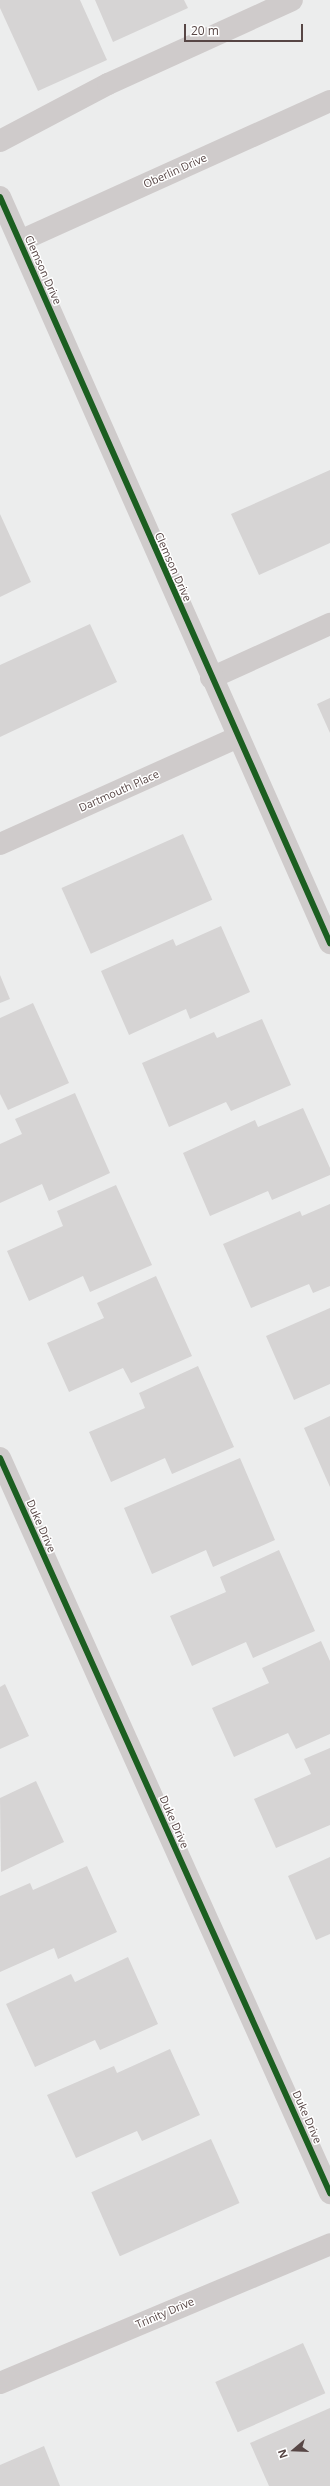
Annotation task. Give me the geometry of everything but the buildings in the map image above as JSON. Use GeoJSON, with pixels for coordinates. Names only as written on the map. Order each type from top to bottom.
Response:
{"type":"FeatureCollection","features":[{"type":"Feature","properties":{"kind":"street"},"geometry":{"type":"LineString","coordinates":[[0,141],[108,84],[292,0]]}},
{"type":"Feature","properties":{"kind":"street","name":"Oberlin Drive"},"geometry":{"type":"LineString","coordinates":[[20,242],[330,101]]}},
{"type":"Feature","properties":{"kind":"street","name":"Clemson Drive"},"geometry":{"type":"LineString","coordinates":[[0,197],[211,678],[324,914],[330,944]]}},
{"type":"Feature","properties":{"kind":"street"},"geometry":{"type":"LineString","coordinates":[[211,678],[330,624]]}},
{"type":"Feature","properties":{"kind":"street","name":"Dartmouth Place"},"geometry":{"type":"LineString","coordinates":[[0,844],[238,737]]}},
{"type":"Feature","properties":{"kind":"street","name":"Duke Drive"},"geometry":{"type":"LineString","coordinates":[[0,1458],[330,2193]]}},
{"type":"Feature","properties":{"kind":"street","name":"Trinity Drive"},"geometry":{"type":"LineString","coordinates":[[0,2383],[330,2244]]}},
{"type":"Feature","properties":{"kind":"cycle path"},"geometry":{"type":"LineString","coordinates":[[0,197],[330,943]]}},
{"type":"Feature","properties":{"kind":"cycle path"},"geometry":{"type":"LineString","coordinates":[[0,1458],[330,2193]]}}]}
